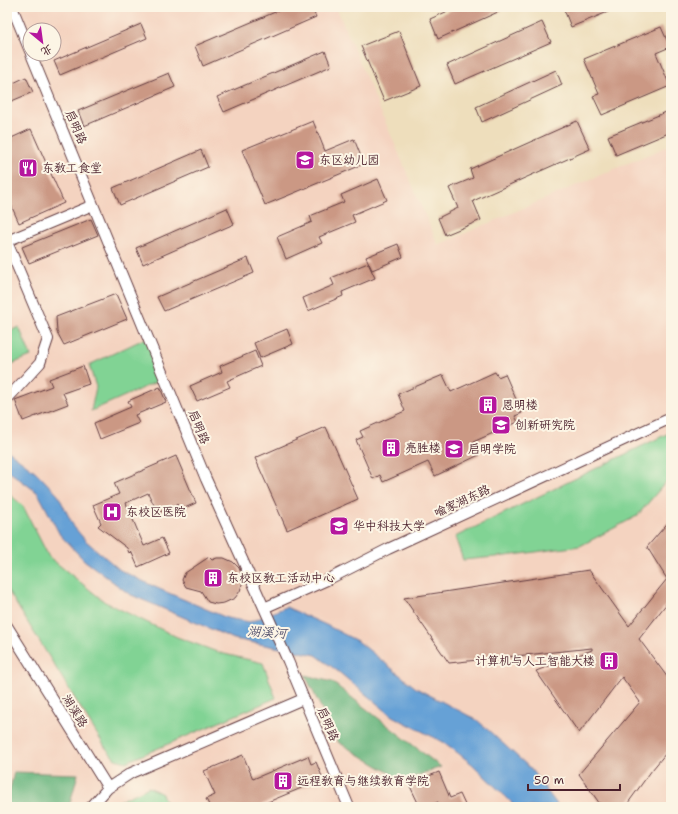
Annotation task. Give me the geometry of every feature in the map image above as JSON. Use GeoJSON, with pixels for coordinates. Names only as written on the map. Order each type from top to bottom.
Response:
{"type":"FeatureCollection","features":[{"type":"Feature","properties":{"kind":"street"},"geometry":{"type":"LineString","coordinates":[[12,7],[22,31]]}},
{"type":"Feature","properties":{"kind":"street","name":"启明路"},"geometry":{"type":"LineString","coordinates":[[34,62],[206,479],[288,661],[349,807]]}},
{"type":"Feature","properties":{"kind":"street"},"geometry":{"type":"LineString","coordinates":[[7,399],[40,363],[48,339],[7,242],[93,205]]}},
{"type":"Feature","properties":{"kind":"street","name":"喻家湖东路"},"geometry":{"type":"LineString","coordinates":[[264,608],[327,580],[388,549],[671,418]]}},
{"type":"Feature","properties":{"kind":"street","name":"湖溪路"},"geometry":{"type":"LineString","coordinates":[[7,626],[108,788]]}},
{"type":"Feature","properties":{"kind":"street"},"geometry":{"type":"LineString","coordinates":[[91,807],[108,788],[137,771],[303,699]]}},
{"type":"Feature","properties":{"kind":"shaded area","name":"华中科技大学"},"geometry":{"type":"Polygon","coordinates":[[[7,7],[336,7],[438,245],[668,146],[671,158],[671,807],[7,807],[7,7]]]}},
{"type":"Feature","properties":{"kind":"green space"},"geometry":{"type":"Polygon","coordinates":[[[19,327],[31,356],[7,366],[7,332],[19,327]]]}},
{"type":"Feature","properties":{"kind":"green space"},"geometry":{"type":"Polygon","coordinates":[[[146,338],[163,379],[91,411],[96,387],[89,365],[146,338]]]}},
{"type":"Feature","properties":{"kind":"green space"},"geometry":{"type":"Polygon","coordinates":[[[671,432],[671,476],[637,516],[580,546],[463,560],[455,537],[671,432]]]}},
{"type":"Feature","properties":{"kind":"green space"},"geometry":{"type":"Polygon","coordinates":[[[7,492],[23,506],[49,557],[105,602],[177,637],[220,653],[263,663],[276,698],[126,762],[115,759],[105,747],[7,589],[7,492]]]}},
{"type":"Feature","properties":{"kind":"green space"},"geometry":{"type":"Polygon","coordinates":[[[305,675],[332,682],[441,767],[403,781],[338,742],[305,675]]]}},
{"type":"Feature","properties":{"kind":"green space"},"geometry":{"type":"Polygon","coordinates":[[[14,772],[78,774],[69,807],[7,807],[14,772]]]}},
{"type":"Feature","properties":{"kind":"green space"},"geometry":{"type":"Polygon","coordinates":[[[149,787],[162,794],[168,807],[107,807],[149,787]]]}},
{"type":"Feature","properties":{"kind":"water","name":"湖溪河"},"geometry":{"type":"Polygon","coordinates":[[[7,450],[36,472],[58,495],[74,527],[86,541],[120,570],[157,588],[227,618],[250,622],[286,607],[359,642],[416,688],[477,720],[530,768],[559,807],[515,807],[472,764],[445,743],[392,716],[316,655],[234,639],[129,594],[84,560],[60,535],[38,493],[7,470],[7,450]]]}},
{"type":"Feature","properties":{"kind":"building"},"geometry":{"type":"Polygon","coordinates":[[[287,7],[311,7],[316,17],[203,66],[195,46],[287,7]]]}},
{"type":"Feature","properties":{"kind":"building"},"geometry":{"type":"Polygon","coordinates":[[[457,7],[509,7],[438,39],[430,19],[457,7]]]}},
{"type":"Feature","properties":{"kind":"building"},"geometry":{"type":"Polygon","coordinates":[[[563,7],[620,7],[571,27],[563,7]]]}},
{"type":"Feature","properties":{"kind":"building"},"geometry":{"type":"Polygon","coordinates":[[[542,22],[551,42],[455,84],[447,65],[542,22]]]}},
{"type":"Feature","properties":{"kind":"building"},"geometry":{"type":"Polygon","coordinates":[[[141,24],[147,38],[60,75],[54,62],[62,62],[62,58],[141,24]]]}},
{"type":"Feature","properties":{"kind":"building"},"geometry":{"type":"Polygon","coordinates":[[[661,27],[670,47],[656,53],[670,86],[602,115],[593,96],[599,94],[584,59],[661,27]]]}},
{"type":"Feature","properties":{"kind":"building"},"geometry":{"type":"Polygon","coordinates":[[[399,31],[421,86],[384,101],[361,46],[399,31]]]}},
{"type":"Feature","properties":{"kind":"building"},"geometry":{"type":"Polygon","coordinates":[[[325,51],[331,66],[224,112],[217,97],[325,51]]]}},
{"type":"Feature","properties":{"kind":"building"},"geometry":{"type":"Polygon","coordinates":[[[556,70],[562,85],[482,122],[476,107],[556,70]]]}},
{"type":"Feature","properties":{"kind":"building"},"geometry":{"type":"Polygon","coordinates":[[[169,73],[175,87],[84,126],[78,111],[169,73]]]}},
{"type":"Feature","properties":{"kind":"building"},"geometry":{"type":"Polygon","coordinates":[[[26,77],[33,92],[7,103],[7,86],[26,77]]]}},
{"type":"Feature","properties":{"kind":"building"},"geometry":{"type":"Polygon","coordinates":[[[671,110],[671,132],[616,155],[608,136],[671,110]]]}},
{"type":"Feature","properties":{"kind":"building","name":"东区幼儿园"},"geometry":{"type":"Polygon","coordinates":[[[313,121],[325,151],[354,139],[364,164],[265,205],[242,150],[313,121]]]}},
{"type":"Feature","properties":{"kind":"building"},"geometry":{"type":"Polygon","coordinates":[[[577,121],[590,149],[473,201],[481,220],[445,235],[438,218],[458,208],[449,188],[473,178],[470,169],[577,121]]]}},
{"type":"Feature","properties":{"kind":"building","name":"东教工食堂"},"geometry":{"type":"Polygon","coordinates":[[[31,129],[64,203],[19,223],[7,196],[7,140],[31,129]]]}},
{"type":"Feature","properties":{"kind":"building"},"geometry":{"type":"Polygon","coordinates":[[[201,150],[208,167],[120,205],[113,188],[201,150]]]}},
{"type":"Feature","properties":{"kind":"building"},"geometry":{"type":"Polygon","coordinates":[[[378,179],[387,200],[352,215],[355,222],[319,237],[322,243],[286,259],[277,237],[312,222],[310,216],[344,202],[341,195],[378,179]]]}},
{"type":"Feature","properties":{"kind":"building"},"geometry":{"type":"Polygon","coordinates":[[[227,208],[234,224],[143,264],[136,248],[227,208]]]}},
{"type":"Feature","properties":{"kind":"building"},"geometry":{"type":"Polygon","coordinates":[[[91,219],[98,235],[29,263],[22,247],[91,219]]]}},
{"type":"Feature","properties":{"kind":"building"},"geometry":{"type":"Polygon","coordinates":[[[398,244],[403,257],[372,270],[366,257],[398,244]]]}},
{"type":"Feature","properties":{"kind":"building"},"geometry":{"type":"Polygon","coordinates":[[[248,258],[254,273],[164,311],[157,297],[248,258]]]}},
{"type":"Feature","properties":{"kind":"building"},"geometry":{"type":"Polygon","coordinates":[[[368,263],[375,278],[342,292],[343,296],[308,311],[303,298],[334,285],[331,278],[368,263]]]}},
{"type":"Feature","properties":{"kind":"building"},"geometry":{"type":"Polygon","coordinates":[[[116,294],[127,319],[64,345],[57,332],[56,317],[116,294]]]}},
{"type":"Feature","properties":{"kind":"building"},"geometry":{"type":"Polygon","coordinates":[[[287,329],[293,344],[260,358],[254,343],[287,329]]]}},
{"type":"Feature","properties":{"kind":"building"},"geometry":{"type":"Polygon","coordinates":[[[255,351],[261,366],[227,381],[230,387],[197,401],[190,386],[222,372],[220,366],[255,351]]]}},
{"type":"Feature","properties":{"kind":"building"},"geometry":{"type":"Polygon","coordinates":[[[83,366],[89,384],[63,393],[68,404],[23,421],[15,400],[52,386],[49,379],[83,366]]]}},
{"type":"Feature","properties":{"kind":"building"},"geometry":{"type":"Polygon","coordinates":[[[495,372],[498,377],[505,374],[522,413],[515,416],[518,422],[473,442],[479,455],[435,476],[428,462],[383,482],[380,475],[373,479],[356,440],[363,437],[360,431],[405,411],[398,394],[443,375],[451,392],[495,372]]]}},
{"type":"Feature","properties":{"kind":"building"},"geometry":{"type":"Polygon","coordinates":[[[160,387],[166,402],[135,415],[139,423],[100,439],[94,423],[131,407],[128,401],[160,387]]]}},
{"type":"Feature","properties":{"kind":"building"},"geometry":{"type":"Polygon","coordinates":[[[326,427],[358,499],[287,530],[255,458],[326,427]]]}},
{"type":"Feature","properties":{"kind":"building","name":"东校区医院"},"geometry":{"type":"Polygon","coordinates":[[[176,456],[196,503],[180,510],[177,504],[158,513],[148,493],[126,503],[144,546],[162,538],[169,553],[138,567],[131,551],[129,553],[127,548],[98,526],[101,523],[93,505],[119,494],[114,483],[176,456]]]}},
{"type":"Feature","properties":{"kind":"building","name":"计算机与人工智能大楼"},"geometry":{"type":"Polygon","coordinates":[[[671,519],[671,598],[639,639],[671,682],[671,747],[625,807],[602,807],[579,774],[640,702],[622,677],[579,733],[536,671],[592,650],[592,648],[449,663],[404,598],[589,570],[629,626],[667,579],[647,547],[671,519]]]}},
{"type":"Feature","properties":{"kind":"building","name":"东校区教工活动中心"},"geometry":{"type":"Polygon","coordinates":[[[209,557],[212,560],[224,558],[233,562],[239,568],[242,576],[242,584],[240,591],[235,598],[224,603],[216,604],[208,602],[201,591],[186,587],[182,580],[185,573],[209,557]]]}},
{"type":"Feature","properties":{"kind":"building","name":"远程教育与继续教育学院"},"geometry":{"type":"Polygon","coordinates":[[[243,755],[253,779],[308,756],[311,764],[316,762],[323,779],[256,807],[210,807],[206,799],[215,795],[204,771],[243,755]]]}},
{"type":"Feature","properties":{"kind":"building"},"geometry":{"type":"Polygon","coordinates":[[[439,772],[450,798],[460,794],[466,807],[430,807],[438,802],[425,807],[420,807],[409,784],[439,772]]]}},
{"type":"Feature","properties":{"kind":"place","name":"东区幼儿园"},"geometry":{"type":"Point","coordinates":[305,160]}},
{"type":"Feature","properties":{"kind":"place","name":"东教工食堂"},"geometry":{"type":"Point","coordinates":[28,168]}},
{"type":"Feature","properties":{"kind":"place","name":"恩明楼"},"geometry":{"type":"Point","coordinates":[488,405]}},
{"type":"Feature","properties":{"kind":"place","name":"创新研究院"},"geometry":{"type":"Point","coordinates":[501,425]}},
{"type":"Feature","properties":{"kind":"place","name":"亮胜楼"},"geometry":{"type":"Point","coordinates":[391,448]}},
{"type":"Feature","properties":{"kind":"place","name":"启明学院"},"geometry":{"type":"Point","coordinates":[454,449]}},
{"type":"Feature","properties":{"kind":"place","name":"东校区医院"},"geometry":{"type":"Point","coordinates":[112,512]}},
{"type":"Feature","properties":{"kind":"place","name":"华中科技大学"},"geometry":{"type":"Point","coordinates":[339,526]}},
{"type":"Feature","properties":{"kind":"place","name":"东校区教工活动中心"},"geometry":{"type":"Point","coordinates":[213,578]}},
{"type":"Feature","properties":{"kind":"place","name":"计算机与人工智能大楼"},"geometry":{"type":"Point","coordinates":[609,661]}},
{"type":"Feature","properties":{"kind":"place","name":"远程教育与继续教育学院"},"geometry":{"type":"Point","coordinates":[283,781]}}]}
